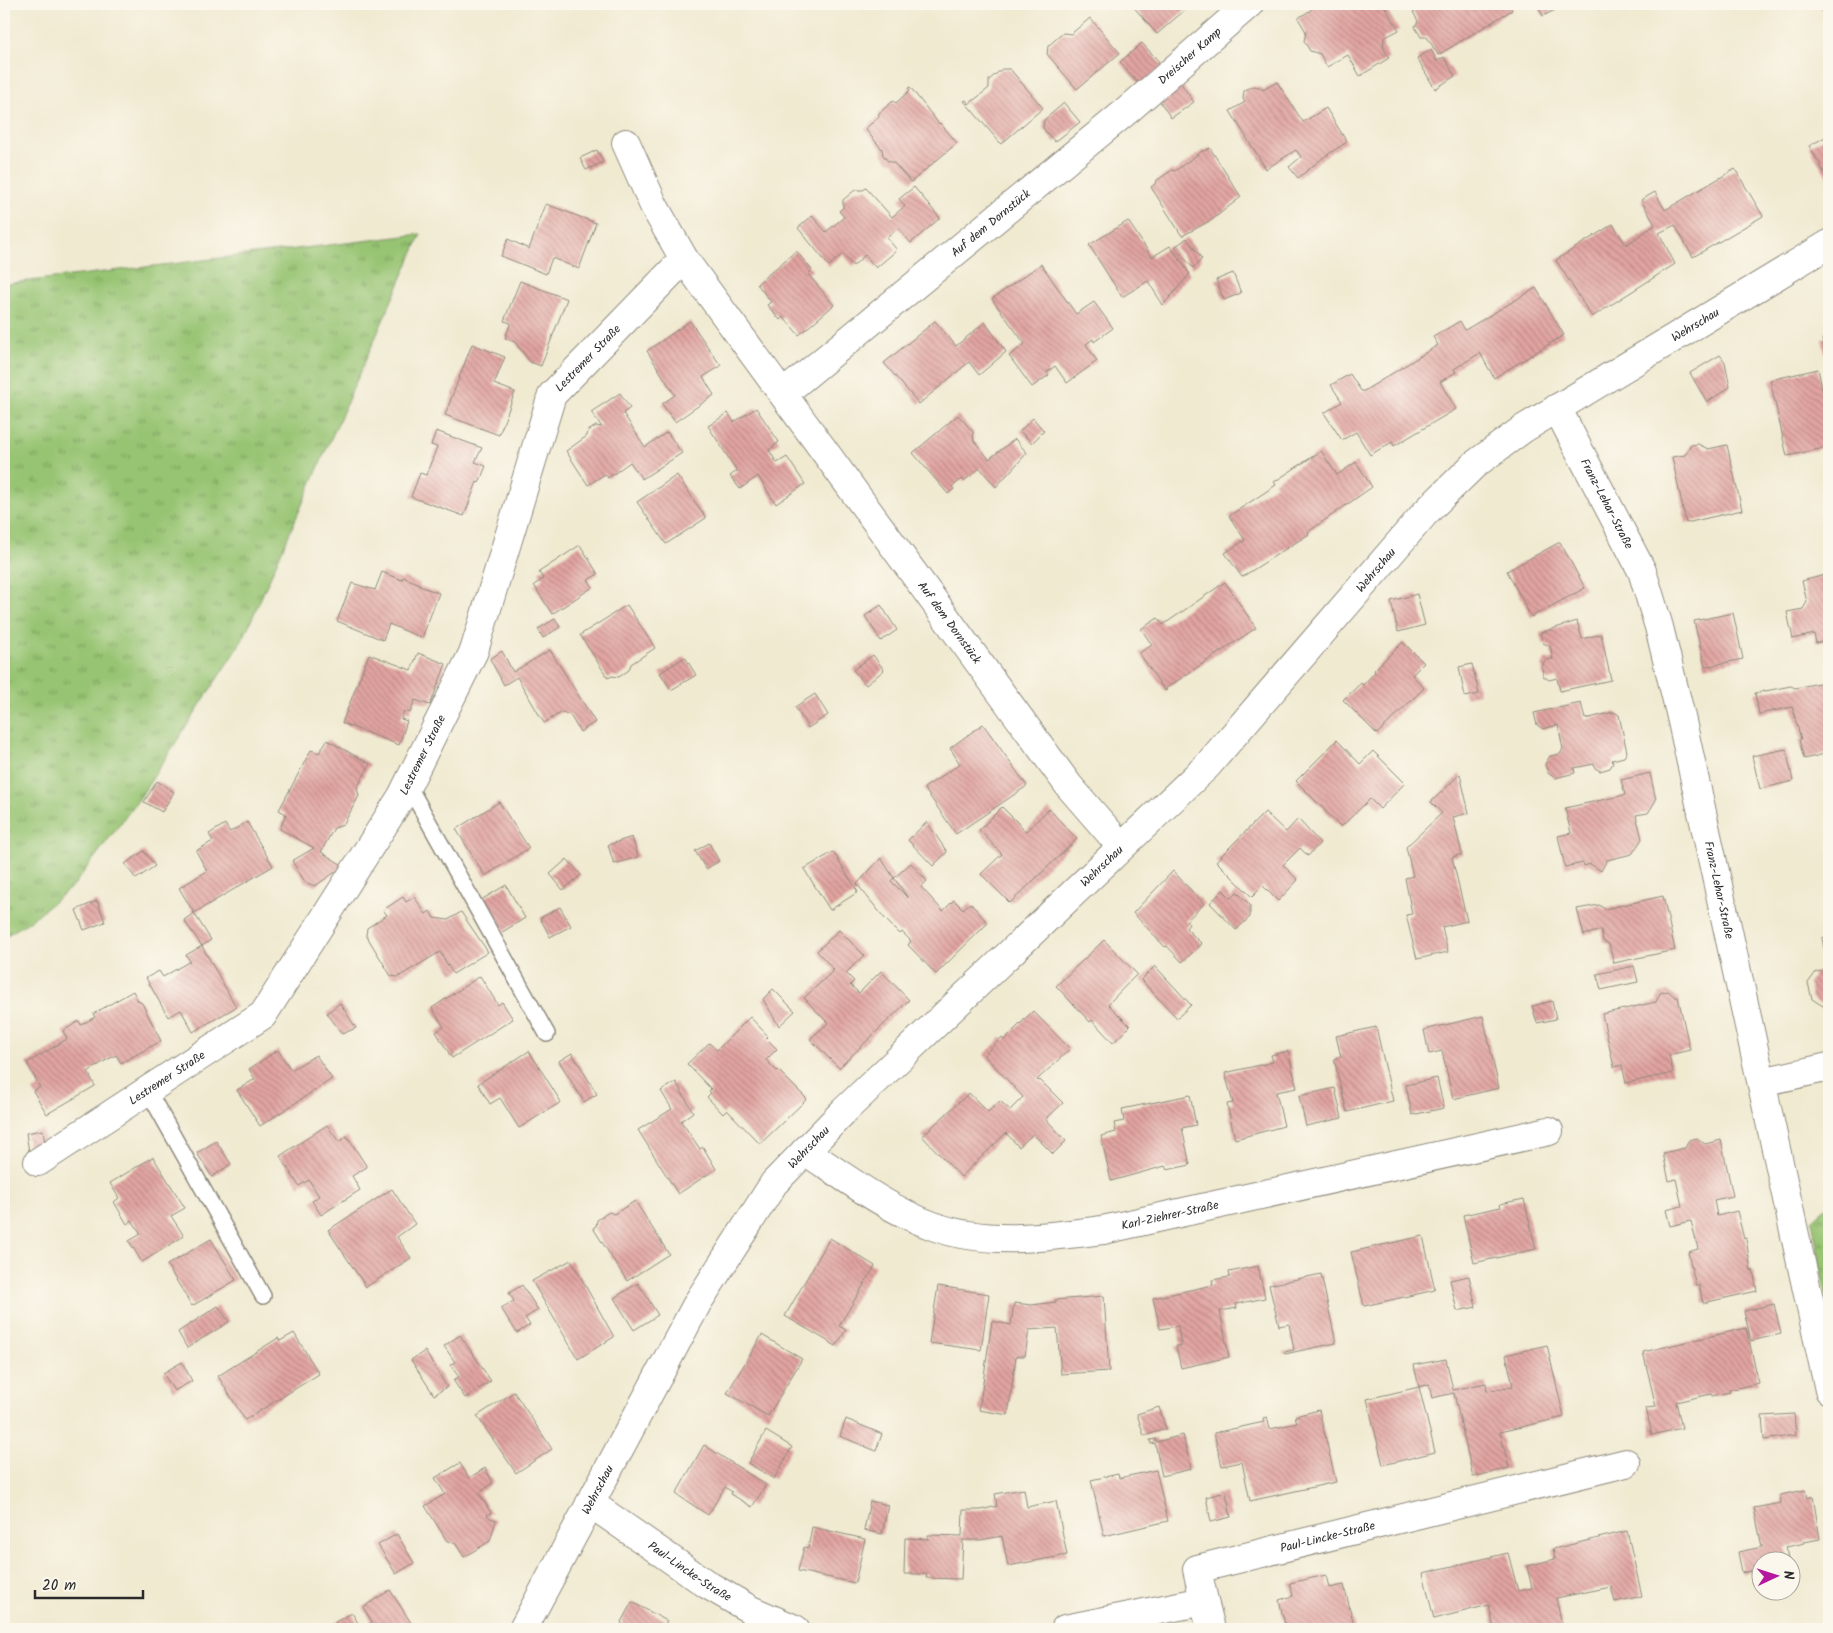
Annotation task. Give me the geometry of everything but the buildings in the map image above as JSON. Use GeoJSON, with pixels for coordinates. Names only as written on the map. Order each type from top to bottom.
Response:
{"type":"FeatureCollection","features":[{"type":"Feature","properties":{"kind":"street","name":"Dreischer Kamp"},"geometry":{"type":"LineString","coordinates":[[1129,109],[1249,4]]}},
{"type":"Feature","properties":{"kind":"street","name":"Auf dem Dornstück"},"geometry":{"type":"LineString","coordinates":[[783,394],[1129,109]]}},
{"type":"Feature","properties":{"kind":"street","name":"Auf dem Dornstück"},"geometry":{"type":"LineString","coordinates":[[626,143],[654,206],[684,259],[1069,786],[1121,846]]}},
{"type":"Feature","properties":{"kind":"street","name":"Wehrschau"},"geometry":{"type":"LineString","coordinates":[[522,1629],[698,1302],[774,1183],[866,1090],[1207,766],[1425,513],[1474,465],[1522,429],[1829,244]]}},
{"type":"Feature","properties":{"kind":"street","name":"Lestremer Straße"},"geometry":{"type":"LineString","coordinates":[[38,1162],[263,1015],[402,796],[474,651],[552,395],[684,259]]}},
{"type":"Feature","properties":{"kind":"street","name":"Franz-Lehar-Straße"},"geometry":{"type":"LineString","coordinates":[[1557,408],[1642,571],[1656,617],[1681,717],[1829,1390]]}},
{"type":"Feature","properties":{"kind":"street"},"geometry":{"type":"LineString","coordinates":[[1762,1082],[1829,1066]]}},
{"type":"Feature","properties":{"kind":"street","name":"Karl-Ziehrer-Straße"},"geometry":{"type":"LineString","coordinates":[[805,1151],[886,1204],[934,1226],[972,1236],[1010,1238],[1052,1236],[1103,1230],[1549,1131]]}},
{"type":"Feature","properties":{"kind":"street","name":"Paul-Lincke-Straße"},"geometry":{"type":"LineString","coordinates":[[1204,1601],[1197,1569],[1626,1462]]}},
{"type":"Feature","properties":{"kind":"street","name":"Paul-Lincke-Straße"},"geometry":{"type":"LineString","coordinates":[[590,1503],[708,1585],[751,1610],[795,1629]]}},
{"type":"Feature","properties":{"kind":"street"},"geometry":{"type":"LineString","coordinates":[[1065,1629],[1204,1601],[1211,1629]]}},
{"type":"Feature","properties":{"kind":"lane"},"geometry":{"type":"LineString","coordinates":[[408,785],[547,1034]]}},
{"type":"Feature","properties":{"kind":"lane"},"geometry":{"type":"LineString","coordinates":[[148,1091],[263,1296]]}},
{"type":"Feature","properties":{"kind":"green space"},"geometry":{"type":"Polygon","coordinates":[[[421,234],[243,639],[139,799],[73,886],[30,921],[4,937],[4,284],[421,234]]]}},
{"type":"Feature","properties":{"kind":"green space"},"geometry":{"type":"Polygon","coordinates":[[[1829,1206],[1829,1311],[1812,1220],[1829,1206]]]}}]}
